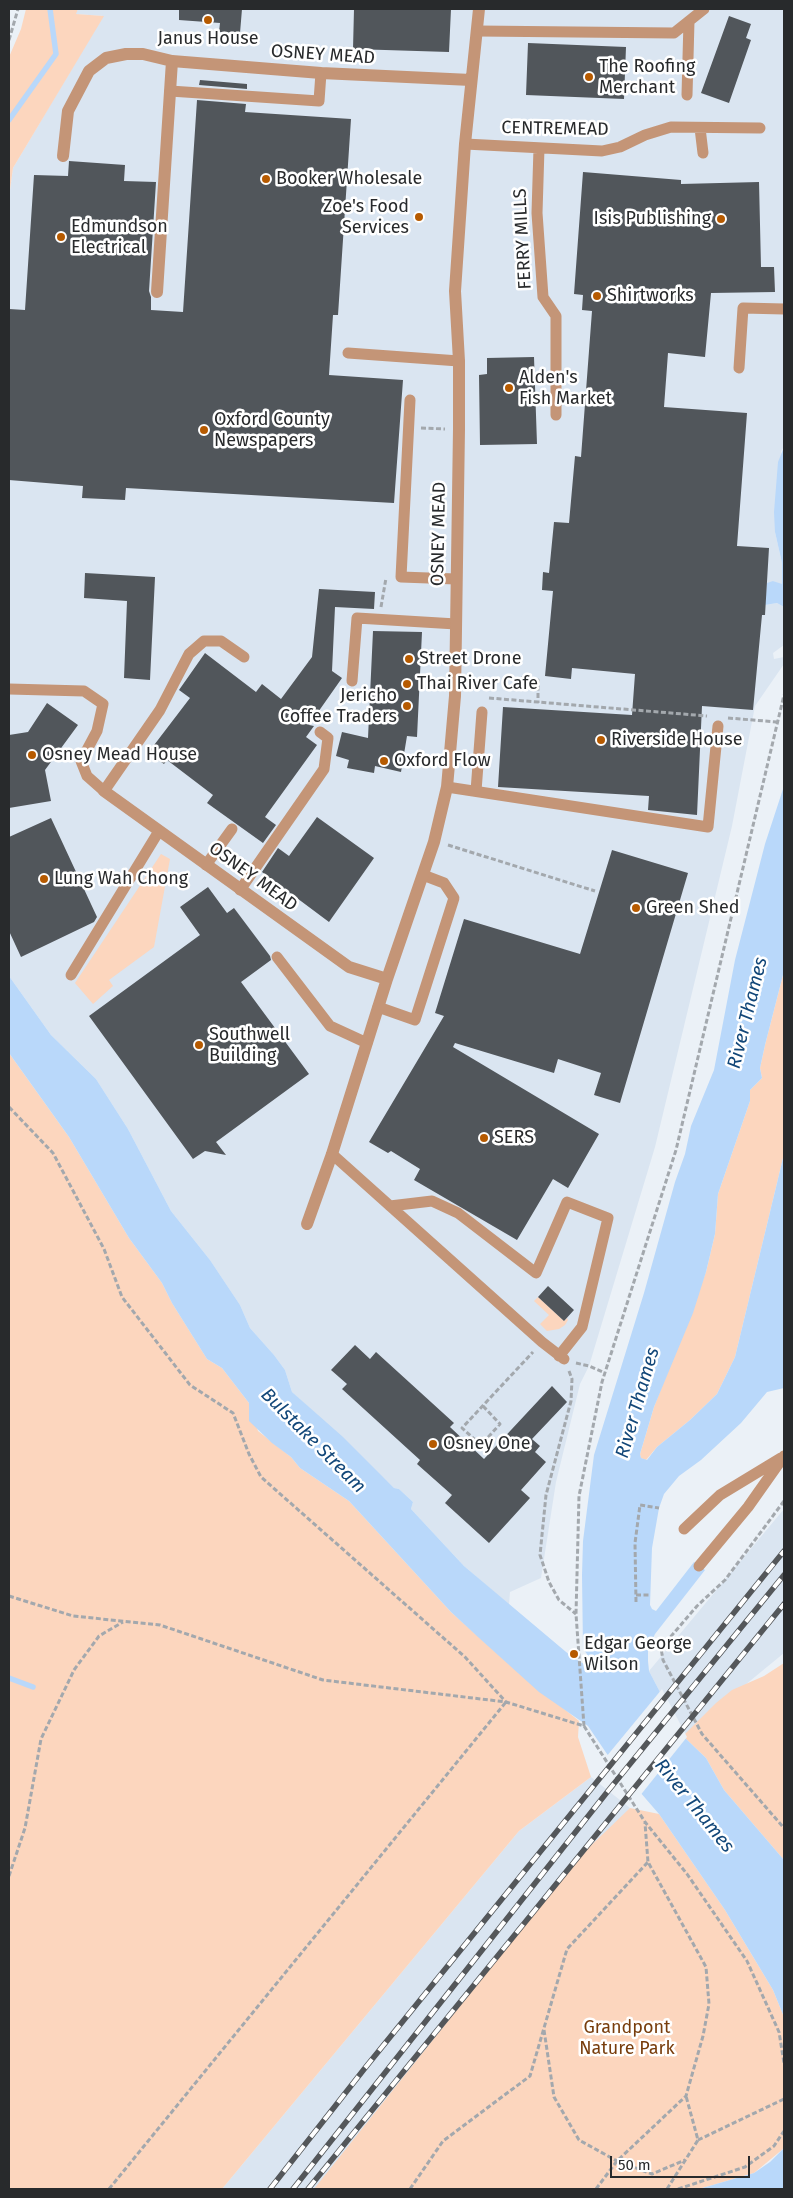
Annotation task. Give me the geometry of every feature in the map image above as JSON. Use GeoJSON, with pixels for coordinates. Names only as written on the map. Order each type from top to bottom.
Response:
{"type":"FeatureCollection","features":[{"type":"Feature","properties":{"kind":"street","name":"OSNEY MEAD"},"geometry":{"type":"LineString","coordinates":[[307,1224],[332,1154],[387,979],[424,875],[447,788],[455,696],[459,361],[455,292],[465,144],[479,9]]}},
{"type":"Feature","properties":{"kind":"street","name":"OSNEY MEAD"},"geometry":{"type":"LineString","coordinates":[[63,156],[68,111],[89,71],[106,58],[126,54],[143,54],[172,61],[321,73],[472,80]]}},
{"type":"Feature","properties":{"kind":"street"},"geometry":{"type":"LineString","coordinates":[[157,292],[172,61]]}},
{"type":"Feature","properties":{"kind":"street","name":"OSNEY MEAD"},"geometry":{"type":"LineString","coordinates":[[104,791],[349,967],[387,979]]}},
{"type":"Feature","properties":{"kind":"lane"},"geometry":{"type":"LineString","coordinates":[[478,31],[674,33],[704,9]]}},
{"type":"Feature","properties":{"kind":"lane"},"geometry":{"type":"LineString","coordinates":[[687,95],[689,21]]}},
{"type":"Feature","properties":{"kind":"lane"},"geometry":{"type":"LineString","coordinates":[[170,91],[320,101],[321,73]]}},
{"type":"Feature","properties":{"kind":"lane","name":"CENTREMEAD"},"geometry":{"type":"LineString","coordinates":[[465,144],[602,151],[620,147],[671,127],[760,128]]}},
{"type":"Feature","properties":{"kind":"lane"},"geometry":{"type":"LineString","coordinates":[[700,128],[703,153]]}},
{"type":"Feature","properties":{"kind":"lane","name":"FERRY MILLS"},"geometry":{"type":"LineString","coordinates":[[539,148],[537,214],[543,297],[556,316],[556,415]]}},
{"type":"Feature","properties":{"kind":"lane"},"geometry":{"type":"LineString","coordinates":[[739,368],[743,308],[784,309]]}},
{"type":"Feature","properties":{"kind":"lane"},"geometry":{"type":"LineString","coordinates":[[348,353],[459,361]]}},
{"type":"Feature","properties":{"kind":"lane"},"geometry":{"type":"LineString","coordinates":[[410,400],[401,577],[456,579]]}},
{"type":"Feature","properties":{"kind":"lane"},"geometry":{"type":"LineString","coordinates":[[352,681],[357,618],[456,624]]}},
{"type":"Feature","properties":{"kind":"lane"},"geometry":{"type":"LineString","coordinates":[[9,689],[84,691],[103,704],[97,731],[81,761],[87,776],[104,791],[160,710],[189,654],[204,641],[221,641],[244,657]]}},
{"type":"Feature","properties":{"kind":"lane"},"geometry":{"type":"LineString","coordinates":[[476,791],[482,712]]}},
{"type":"Feature","properties":{"kind":"lane"},"geometry":{"type":"LineString","coordinates":[[447,788],[708,826],[716,720]]}},
{"type":"Feature","properties":{"kind":"lane"},"geometry":{"type":"LineString","coordinates":[[240,890],[324,769],[328,738],[320,732]]}},
{"type":"Feature","properties":{"kind":"lane"},"geometry":{"type":"LineString","coordinates":[[206,865],[232,829]]}},
{"type":"Feature","properties":{"kind":"lane"},"geometry":{"type":"LineString","coordinates":[[71,975],[159,831]]}},
{"type":"Feature","properties":{"kind":"lane"},"geometry":{"type":"LineString","coordinates":[[378,1007],[415,1020],[454,898],[444,882],[424,875]]}},
{"type":"Feature","properties":{"kind":"lane"},"geometry":{"type":"LineString","coordinates":[[277,958],[330,1026],[367,1043]]}},
{"type":"Feature","properties":{"kind":"lane"},"geometry":{"type":"LineString","coordinates":[[332,1154],[390,1206],[542,1342],[562,1358],[582,1327],[608,1218],[567,1202],[536,1273],[458,1213],[432,1201],[390,1206]]}},
{"type":"Feature","properties":{"kind":"lane"},"geometry":{"type":"LineString","coordinates":[[684,1529],[720,1495],[784,1456]]}},
{"type":"Feature","properties":{"kind":"lane"},"geometry":{"type":"LineString","coordinates":[[700,1566],[748,1507],[784,1456]]}},
{"type":"Feature","properties":{"kind":"path"},"geometry":{"type":"LineString","coordinates":[[9,40],[18,9]]}},
{"type":"Feature","properties":{"kind":"path"},"geometry":{"type":"LineString","coordinates":[[521,678],[538,680],[538,703]]}},
{"type":"Feature","properties":{"kind":"path"},"geometry":{"type":"LineString","coordinates":[[784,695],[676,1150],[605,1373],[579,1496],[576,1614],[584,1726],[645,1822],[687,1874],[747,1961],[779,2032],[784,2064]]}},
{"type":"Feature","properties":{"kind":"path"},"geometry":{"type":"LineString","coordinates":[[481,698],[716,720],[777,722]]}},
{"type":"Feature","properties":{"kind":"path"},"geometry":{"type":"LineString","coordinates":[[439,842],[595,891]]}},
{"type":"Feature","properties":{"kind":"path"},"geometry":{"type":"LineString","coordinates":[[9,1107],[53,1153],[104,1249],[122,1297],[190,1385],[233,1413],[249,1454],[261,1477],[465,1657],[506,1702]]}},
{"type":"Feature","properties":{"kind":"path"},"geometry":{"type":"LineString","coordinates":[[483,1406],[500,1424],[481,1445],[462,1428],[542,1342]]}},
{"type":"Feature","properties":{"kind":"path"},"geometry":{"type":"LineString","coordinates":[[562,1358],[605,1373]]}},
{"type":"Feature","properties":{"kind":"path"},"geometry":{"type":"LineString","coordinates":[[562,1358],[572,1379],[571,1401],[546,1495],[540,1555],[549,1582],[559,1600],[576,1614]]}},
{"type":"Feature","properties":{"kind":"path"},"geometry":{"type":"LineString","coordinates":[[784,1501],[725,1580],[697,1606],[661,1648],[663,1660],[702,1734],[784,1828]]}},
{"type":"Feature","properties":{"kind":"path"},"geometry":{"type":"LineString","coordinates":[[636,1602],[635,1544],[640,1505],[659,1508]]}},
{"type":"Feature","properties":{"kind":"path"},"geometry":{"type":"LineString","coordinates":[[636,1595],[650,1595]]}},
{"type":"Feature","properties":{"kind":"path"},"geometry":{"type":"LineString","coordinates":[[9,1596],[73,1616],[160,1625],[323,1680],[506,1702],[584,1726]]}},
{"type":"Feature","properties":{"kind":"path"},"geometry":{"type":"LineString","coordinates":[[9,1876],[25,1828],[41,1739],[74,1670],[99,1636],[123,1621]]}},
{"type":"Feature","properties":{"kind":"path"},"geometry":{"type":"LineString","coordinates":[[109,2189],[506,1702]]}},
{"type":"Feature","properties":{"kind":"path"},"geometry":{"type":"LineString","coordinates":[[596,2189],[617,2161],[686,2096],[703,2036],[709,2004],[706,1967],[648,1862],[645,1822]]}},
{"type":"Feature","properties":{"kind":"path"},"geometry":{"type":"LineString","coordinates":[[410,2189],[444,2141],[530,2076],[567,1949],[648,1862]]}},
{"type":"Feature","properties":{"kind":"path"},"geometry":{"type":"LineString","coordinates":[[544,2028],[554,2097],[579,2140],[617,2161],[652,2174],[685,2160]]}},
{"type":"Feature","properties":{"kind":"path"},"geometry":{"type":"LineString","coordinates":[[686,2096],[698,2140]]}},
{"type":"Feature","properties":{"kind":"path"},"geometry":{"type":"LineString","coordinates":[[667,2189],[698,2140],[784,2099]]}},
{"type":"Feature","properties":{"kind":"path"},"geometry":{"type":"LineString","coordinates":[[678,2189],[745,2167],[774,2146],[784,2131]]}},
{"type":"Feature","properties":{"kind":"shaded area"},"geometry":{"type":"Polygon","coordinates":[[[78,9],[784,9],[784,447],[781,451],[775,532],[782,563],[782,585],[773,581],[765,605],[777,603],[784,607],[784,645],[773,653],[774,659],[784,657],[784,664],[755,706],[732,826],[655,1147],[589,1366],[580,1384],[556,1482],[541,1578],[510,1592],[509,1605],[464,1566],[411,1509],[413,1502],[399,1489],[394,1488],[292,1392],[285,1370],[250,1328],[240,1305],[210,1260],[171,1211],[128,1129],[96,1079],[51,1035],[9,976],[9,197],[13,168],[103,16],[75,14],[78,9]]]}},
{"type":"Feature","properties":{"kind":"shaded area"},"geometry":{"type":"Polygon","coordinates":[[[784,1509],[784,1653],[683,1736],[649,1671],[784,1509]]]}},
{"type":"Feature","properties":{"kind":"shaded area"},"geometry":{"type":"Polygon","coordinates":[[[591,1777],[630,1808],[324,2189],[222,2189],[519,1831],[591,1777]]]}},
{"type":"Feature","properties":{"kind":"green space"},"geometry":{"type":"Polygon","coordinates":[[[26,9],[78,9],[76,14],[104,16],[13,168],[9,197],[9,57],[21,29],[26,9]]]}},
{"type":"Feature","properties":{"kind":"green space"},"geometry":{"type":"Polygon","coordinates":[[[161,854],[170,859],[154,947],[109,980],[113,986],[93,1004],[75,983],[161,854]]]}},
{"type":"Feature","properties":{"kind":"green space"},"geometry":{"type":"Polygon","coordinates":[[[784,971],[784,1154],[735,1357],[717,1394],[690,1420],[657,1447],[646,1460],[641,1458],[640,1454],[654,1407],[706,1272],[715,1234],[718,1194],[750,1101],[750,1090],[762,1078],[760,1068],[784,971]]]}},
{"type":"Feature","properties":{"kind":"green space"},"geometry":{"type":"Polygon","coordinates":[[[9,1053],[69,1137],[129,1238],[162,1283],[172,1303],[207,1359],[222,1368],[249,1403],[258,1431],[291,1457],[300,1468],[349,1501],[451,1612],[508,1663],[579,1721],[578,1737],[591,1777],[519,1831],[222,2189],[9,2189],[9,1053]]]}},
{"type":"Feature","properties":{"kind":"green space"},"geometry":{"type":"Polygon","coordinates":[[[538,1297],[564,1321],[567,1318],[568,1320],[565,1325],[559,1329],[547,1331],[540,1324],[549,1315],[534,1301],[538,1297]]]}},
{"type":"Feature","properties":{"kind":"green space"},"geometry":{"type":"Polygon","coordinates":[[[784,1663],[784,1860],[724,1790],[706,1758],[683,1736],[732,1690],[764,1676],[784,1663]]]}},
{"type":"Feature","properties":{"kind":"green space","name":"Grandpont Nature Park"},"geometry":{"type":"Polygon","coordinates":[[[630,1808],[659,1814],[725,1910],[773,1990],[784,2017],[783,2149],[754,2173],[699,2189],[314,2189],[578,1858],[630,1808]]]}},
{"type":"Feature","properties":{"kind":"water"},"geometry":{"type":"Polygon","coordinates":[[[784,447],[784,607],[777,603],[765,605],[767,583],[773,581],[782,584],[782,563],[775,532],[774,512],[778,462],[784,447]]]}},
{"type":"Feature","properties":{"kind":"water"},"geometry":{"type":"Polygon","coordinates":[[[784,786],[784,971],[760,1068],[762,1078],[750,1090],[750,1101],[718,1194],[715,1234],[706,1272],[693,1313],[654,1407],[640,1454],[641,1458],[647,1460],[657,1447],[690,1420],[717,1394],[735,1357],[784,1154],[784,1388],[767,1392],[741,1423],[701,1460],[679,1476],[664,1494],[659,1508],[652,1548],[650,1605],[652,1609],[656,1611],[694,1562],[705,1570],[655,1634],[648,1649],[648,1661],[649,1671],[683,1736],[706,1758],[724,1790],[784,1860],[784,2017],[773,1990],[725,1910],[659,1814],[607,1754],[588,1726],[539,1692],[451,1612],[349,1501],[300,1468],[291,1457],[272,1443],[249,1421],[249,1403],[222,1368],[207,1359],[172,1303],[162,1283],[129,1238],[69,1137],[9,1053],[9,976],[51,1035],[96,1079],[128,1129],[171,1211],[210,1260],[240,1305],[250,1328],[285,1370],[292,1392],[343,1437],[394,1488],[399,1489],[413,1502],[411,1509],[464,1566],[572,1657],[584,1664],[587,1654],[583,1649],[583,1541],[594,1455],[685,1154],[691,1126],[714,1070],[735,960],[765,844],[784,786]]]}},
{"type":"Feature","properties":{"kind":"water"},"geometry":{"type":"Polygon","coordinates":[[[784,2148],[784,2189],[699,2189],[754,2173],[770,2162],[784,2148]]]}},
{"type":"Feature","properties":{"kind":"pier"},"geometry":{"type":"Polygon","coordinates":[[[662,1689],[687,1737],[639,1797],[606,1757],[662,1689]]]}},
{"type":"Feature","properties":{"kind":"building","name":"Janus House"},"geometry":{"type":"Polygon","coordinates":[[[179,9],[242,9],[240,33],[219,32],[220,23],[179,20],[179,9]]]}},
{"type":"Feature","properties":{"kind":"building"},"geometry":{"type":"Polygon","coordinates":[[[354,9],[451,9],[449,52],[353,49],[354,9]]]}},
{"type":"Feature","properties":{"kind":"building"},"geometry":{"type":"Polygon","coordinates":[[[729,16],[751,24],[746,38],[751,40],[729,103],[701,93],[729,16]]]}},
{"type":"Feature","properties":{"kind":"building"},"geometry":{"type":"Polygon","coordinates":[[[528,43],[626,47],[624,99],[526,95],[528,43]]]}},
{"type":"Feature","properties":{"kind":"building"},"geometry":{"type":"Polygon","coordinates":[[[200,80],[247,84],[247,89],[199,85],[200,80]]]}},
{"type":"Feature","properties":{"kind":"building"},"geometry":{"type":"Polygon","coordinates":[[[197,100],[246,104],[245,112],[351,119],[338,315],[333,315],[329,375],[403,380],[394,503],[126,488],[125,500],[82,498],[83,486],[9,480],[9,309],[25,310],[34,175],[68,176],[69,161],[125,165],[124,181],[156,182],[149,291],[151,310],[183,312],[197,100]]]}},
{"type":"Feature","properties":{"kind":"building"},"geometry":{"type":"Polygon","coordinates":[[[583,172],[681,180],[681,184],[759,182],[761,267],[774,267],[775,292],[711,293],[705,357],[668,353],[664,407],[747,413],[737,546],[769,548],[765,615],[762,615],[753,710],[702,706],[697,815],[648,810],[649,796],[498,787],[503,707],[632,715],[635,674],[572,668],[571,679],[545,676],[553,591],[542,590],[543,572],[549,573],[554,522],[569,523],[575,456],[581,457],[592,311],[582,310],[583,295],[574,294],[583,172]]]}},
{"type":"Feature","properties":{"kind":"building"},"geometry":{"type":"Polygon","coordinates":[[[534,357],[537,444],[480,445],[479,375],[487,374],[487,358],[534,357]]]}},
{"type":"Feature","properties":{"kind":"building"},"geometry":{"type":"Polygon","coordinates":[[[85,573],[155,577],[150,680],[124,678],[127,601],[84,598],[85,573]]]}},
{"type":"Feature","properties":{"kind":"building"},"geometry":{"type":"Polygon","coordinates":[[[319,589],[375,592],[374,609],[335,607],[332,671],[342,678],[309,725],[314,726],[306,737],[317,745],[265,817],[276,825],[263,843],[207,803],[213,795],[167,760],[164,764],[148,753],[190,698],[179,690],[205,653],[256,692],[262,684],[281,699],[312,657],[319,589]]]}},
{"type":"Feature","properties":{"kind":"building"},"geometry":{"type":"Polygon","coordinates":[[[373,631],[422,632],[417,737],[407,736],[401,772],[375,766],[374,773],[347,768],[349,760],[336,756],[342,732],[368,738],[373,631]]]}},
{"type":"Feature","properties":{"kind":"building","name":"Osney Mead House"},"geometry":{"type":"Polygon","coordinates":[[[47,703],[78,725],[45,770],[51,801],[9,808],[9,735],[28,732],[47,703]]]}},
{"type":"Feature","properties":{"kind":"building"},"geometry":{"type":"Polygon","coordinates":[[[317,817],[374,858],[329,922],[262,872],[278,848],[289,856],[317,817]]]}},
{"type":"Feature","properties":{"kind":"building","name":"Lung Wah Chong"},"geometry":{"type":"Polygon","coordinates":[[[51,818],[97,917],[94,922],[21,957],[9,931],[9,837],[51,818]]]}},
{"type":"Feature","properties":{"kind":"building"},"geometry":{"type":"Polygon","coordinates":[[[612,850],[688,873],[620,1103],[594,1095],[601,1073],[558,1059],[554,1073],[455,1043],[453,1047],[599,1134],[568,1188],[553,1179],[517,1240],[414,1180],[420,1169],[391,1151],[388,1153],[369,1142],[444,1016],[435,1013],[464,919],[580,954],[612,850]]]}},
{"type":"Feature","properties":{"kind":"building","name":"Southwell Building"},"geometry":{"type":"Polygon","coordinates":[[[208,887],[227,913],[234,908],[270,956],[271,960],[241,982],[309,1074],[216,1142],[226,1155],[205,1151],[193,1159],[89,1016],[200,935],[180,907],[208,887]]]}},
{"type":"Feature","properties":{"kind":"building"},"geometry":{"type":"Polygon","coordinates":[[[548,1286],[574,1310],[564,1321],[538,1297],[548,1286]]]}},
{"type":"Feature","properties":{"kind":"building","name":"Osney One"},"geometry":{"type":"Polygon","coordinates":[[[355,1345],[370,1359],[376,1352],[454,1423],[450,1427],[484,1459],[552,1386],[567,1402],[532,1439],[540,1446],[535,1452],[546,1462],[521,1490],[530,1498],[489,1543],[445,1503],[452,1495],[417,1464],[420,1460],[342,1389],[347,1384],[331,1370],[355,1345]]]}},
{"type":"Feature","properties":{"kind":"waterway"},"geometry":{"type":"LineString","coordinates":[[9,120],[56,54],[50,9]]}},
{"type":"Feature","properties":{"kind":"waterway"},"geometry":{"type":"LineString","coordinates":[[9,1678],[33,1687]]}},
{"type":"Feature","properties":{"kind":"railway"},"geometry":{"type":"LineString","coordinates":[[270,2189],[365,2068],[784,1551]]}},
{"type":"Feature","properties":{"kind":"railway"},"geometry":{"type":"LineString","coordinates":[[293,2189],[608,1791],[784,1575]]}},
{"type":"Feature","properties":{"kind":"railway"},"geometry":{"type":"LineString","coordinates":[[308,2189],[784,1604]]}},
{"type":"Feature","properties":{"kind":"place","name":"Janus House"},"geometry":{"type":"Point","coordinates":[208,20]}},
{"type":"Feature","properties":{"kind":"place","name":"The Roofing Merchant"},"geometry":{"type":"Point","coordinates":[589,77]}},
{"type":"Feature","properties":{"kind":"place","name":"Booker Wholesale"},"geometry":{"type":"Point","coordinates":[266,179]}},
{"type":"Feature","properties":{"kind":"place","name":"Zoe's Food Services"},"geometry":{"type":"Point","coordinates":[419,217]}},
{"type":"Feature","properties":{"kind":"place","name":"Isis Publishing"},"geometry":{"type":"Point","coordinates":[721,219]}},
{"type":"Feature","properties":{"kind":"place","name":"Edmundson Electrical"},"geometry":{"type":"Point","coordinates":[61,237]}},
{"type":"Feature","properties":{"kind":"place","name":"Shirtworks"},"geometry":{"type":"Point","coordinates":[597,296]}},
{"type":"Feature","properties":{"kind":"place","name":"Alden's Fish Market"},"geometry":{"type":"Point","coordinates":[509,388]}},
{"type":"Feature","properties":{"kind":"place","name":"Oxford County Newspapers"},"geometry":{"type":"Point","coordinates":[204,430]}},
{"type":"Feature","properties":{"kind":"place","name":"Street Drone"},"geometry":{"type":"Point","coordinates":[409,659]}},
{"type":"Feature","properties":{"kind":"place","name":"Thai River Cafe"},"geometry":{"type":"Point","coordinates":[407,684]}},
{"type":"Feature","properties":{"kind":"place","name":"Jericho Coffee Traders"},"geometry":{"type":"Point","coordinates":[407,706]}},
{"type":"Feature","properties":{"kind":"place","name":"Riverside House"},"geometry":{"type":"Point","coordinates":[601,740]}},
{"type":"Feature","properties":{"kind":"place","name":"Osney Mead House"},"geometry":{"type":"Point","coordinates":[32,755]}},
{"type":"Feature","properties":{"kind":"place","name":"Oxford Flow"},"geometry":{"type":"Point","coordinates":[384,761]}},
{"type":"Feature","properties":{"kind":"place","name":"Lung Wah Chong"},"geometry":{"type":"Point","coordinates":[44,879]}},
{"type":"Feature","properties":{"kind":"place","name":"Green Shed"},"geometry":{"type":"Point","coordinates":[636,908]}},
{"type":"Feature","properties":{"kind":"place","name":"Southwell Building"},"geometry":{"type":"Point","coordinates":[199,1045]}},
{"type":"Feature","properties":{"kind":"place","name":"SERS"},"geometry":{"type":"Point","coordinates":[484,1138]}},
{"type":"Feature","properties":{"kind":"place","name":"Osney One"},"geometry":{"type":"Point","coordinates":[433,1444]}},
{"type":"Feature","properties":{"kind":"place","name":"Edgar George Wilson"},"geometry":{"type":"Point","coordinates":[574,1654]}},
{"type":"Feature","properties":{"kind":"water label","name":"River Thames"},"geometry":{"type":"Point","coordinates":[748,1013]}},
{"type":"Feature","properties":{"kind":"water label","name":"River Thames"},"geometry":{"type":"Point","coordinates":[638,1403]}},
{"type":"Feature","properties":{"kind":"water label","name":"Bulstake Stream"},"geometry":{"type":"Point","coordinates":[313,1441]}},
{"type":"Feature","properties":{"kind":"water label","name":"River Thames"},"geometry":{"type":"Point","coordinates":[694,1806]}}]}
